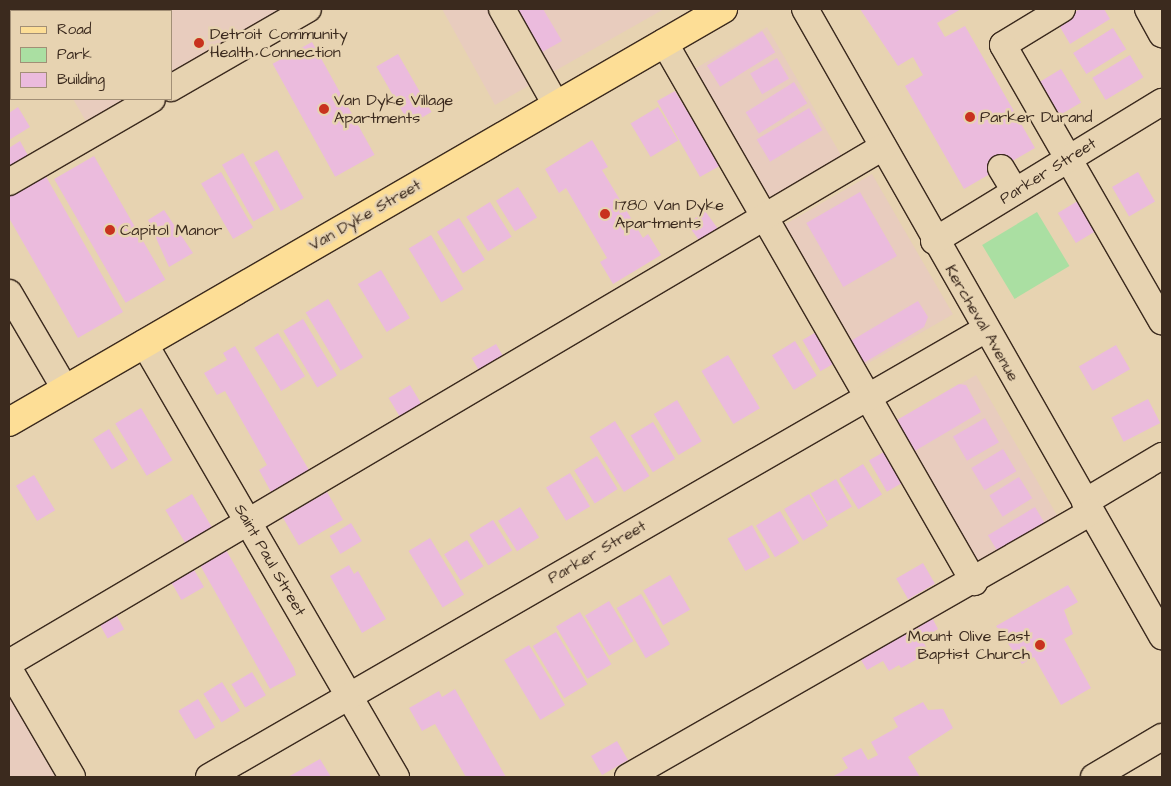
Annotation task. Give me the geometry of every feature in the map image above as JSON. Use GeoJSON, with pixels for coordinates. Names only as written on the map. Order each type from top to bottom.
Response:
{"type":"FeatureCollection","features":[{"type":"Feature","properties":{"kind":"main road","name":"Van Dyke Street"},"geometry":{"type":"LineString","coordinates":[[9,422],[723,9]]}},
{"type":"Feature","properties":{"kind":"street"},"geometry":{"type":"LineString","coordinates":[[172,87],[308,9]]}},
{"type":"Feature","properties":{"kind":"street"},"geometry":{"type":"LineString","coordinates":[[502,9],[556,105]]}},
{"type":"Feature","properties":{"kind":"street","name":"Kercheval Avenue"},"geometry":{"type":"LineString","coordinates":[[805,9],[934,241],[1162,636]]}},
{"type":"Feature","properties":{"kind":"street"},"geometry":{"type":"LineString","coordinates":[[1062,9],[1003,46],[1162,322]]}},
{"type":"Feature","properties":{"kind":"street"},"geometry":{"type":"LineString","coordinates":[[1148,9],[1162,34]]}},
{"type":"Feature","properties":{"kind":"street"},"geometry":{"type":"LineString","coordinates":[[664,42],[974,582]]}},
{"type":"Feature","properties":{"kind":"street"},"geometry":{"type":"LineString","coordinates":[[9,182],[150,100]]}},
{"type":"Feature","properties":{"kind":"street","name":"Parker Street"},"geometry":{"type":"LineString","coordinates":[[934,241],[1067,158],[1162,102]]}},
{"type":"Feature","properties":{"kind":"street"},"geometry":{"type":"LineString","coordinates":[[9,663],[766,219],[883,147]]}},
{"type":"Feature","properties":{"kind":"street"},"geometry":{"type":"LineString","coordinates":[[1001,168],[1015,191]]}},
{"type":"Feature","properties":{"kind":"street"},"geometry":{"type":"LineString","coordinates":[[9,293],[65,389]]}},
{"type":"Feature","properties":{"kind":"street","name":"Parker Street"},"geometry":{"type":"LineString","coordinates":[[209,777],[868,395],[986,329]]}},
{"type":"Feature","properties":{"kind":"street","name":"Saint Paul Street"},"geometry":{"type":"LineString","coordinates":[[144,343],[396,777]]}},
{"type":"Feature","properties":{"kind":"street"},"geometry":{"type":"LineString","coordinates":[[628,777],[974,582],[1162,456]]}},
{"type":"Feature","properties":{"kind":"street"},"geometry":{"type":"LineString","coordinates":[[9,668],[72,777]]}},
{"type":"Feature","properties":{"kind":"street"},"geometry":{"type":"LineString","coordinates":[[1094,777],[1162,738]]}},
{"type":"Feature","properties":{"kind":"shaded area","name":"Detroit Community Health Connection"},"geometry":{"type":"Polygon","coordinates":[[[21,9],[286,9],[172,73],[172,10],[21,9]]]}},
{"type":"Feature","properties":{"kind":"shaded area"},"geometry":{"type":"Polygon","coordinates":[[[442,9],[664,9],[495,105],[442,9]]]}},
{"type":"Feature","properties":{"kind":"shaded area"},"geometry":{"type":"Polygon","coordinates":[[[767,27],[844,160],[765,205],[688,72],[767,27]]]}},
{"type":"Feature","properties":{"kind":"shaded area"},"geometry":{"type":"Polygon","coordinates":[[[74,100],[127,100],[87,123],[74,100]]]}},
{"type":"Feature","properties":{"kind":"shaded area"},"geometry":{"type":"Polygon","coordinates":[[[872,174],[953,314],[859,369],[778,228],[872,174]]]}},
{"type":"Feature","properties":{"kind":"shaded area"},"geometry":{"type":"Polygon","coordinates":[[[976,375],[1062,523],[977,572],[891,424],[976,375]]]}},
{"type":"Feature","properties":{"kind":"shaded area"},"geometry":{"type":"Polygon","coordinates":[[[9,669],[72,777],[9,777],[9,669]]]}},
{"type":"Feature","properties":{"kind":"green space"},"geometry":{"type":"Polygon","coordinates":[[[1037,212],[1069,266],[1015,299],[982,245],[1037,212]]]}},
{"type":"Feature","properties":{"kind":"building"},"geometry":{"type":"Polygon","coordinates":[[[508,9],[543,9],[562,41],[535,56],[508,9]]]}},
{"type":"Feature","properties":{"kind":"building","name":"Parker Durand"},"geometry":{"type":"Polygon","coordinates":[[[860,9],[961,9],[937,23],[945,37],[965,26],[1035,148],[964,189],[905,86],[923,75],[913,57],[898,66],[860,9]]]}},
{"type":"Feature","properties":{"kind":"building"},"geometry":{"type":"Polygon","coordinates":[[[1080,9],[1104,9],[1110,19],[1070,44],[1057,22],[1080,9]]]}},
{"type":"Feature","properties":{"kind":"building"},"geometry":{"type":"Polygon","coordinates":[[[1113,28],[1126,49],[1086,74],[1073,53],[1113,28]]]}},
{"type":"Feature","properties":{"kind":"building"},"geometry":{"type":"Polygon","coordinates":[[[762,31],[775,52],[720,87],[707,65],[762,31]]]}},
{"type":"Feature","properties":{"kind":"building","name":"Van Dyke Village Apartments"},"geometry":{"type":"Polygon","coordinates":[[[312,42],[375,155],[335,177],[273,64],[312,42]]]}},
{"type":"Feature","properties":{"kind":"building"},"geometry":{"type":"Polygon","coordinates":[[[398,54],[432,112],[410,125],[376,66],[398,54]]]}},
{"type":"Feature","properties":{"kind":"building"},"geometry":{"type":"Polygon","coordinates":[[[1130,55],[1143,77],[1106,100],[1092,78],[1130,55]]]}},
{"type":"Feature","properties":{"kind":"building"},"geometry":{"type":"Polygon","coordinates":[[[777,58],[789,79],[762,94],[750,74],[777,58]]]}},
{"type":"Feature","properties":{"kind":"building"},"geometry":{"type":"Polygon","coordinates":[[[1061,69],[1081,102],[1057,117],[1037,83],[1061,69]]]}},
{"type":"Feature","properties":{"kind":"building"},"geometry":{"type":"Polygon","coordinates":[[[794,82],[807,103],[759,133],[746,112],[794,82]]]}},
{"type":"Feature","properties":{"kind":"building"},"geometry":{"type":"Polygon","coordinates":[[[675,91],[687,111],[691,108],[723,164],[700,177],[657,101],[675,91]]]}},
{"type":"Feature","properties":{"kind":"building"},"geometry":{"type":"Polygon","coordinates":[[[18,107],[30,127],[9,140],[9,113],[18,107]]]}},
{"type":"Feature","properties":{"kind":"building"},"geometry":{"type":"Polygon","coordinates":[[[658,107],[678,140],[651,157],[631,123],[658,107]]]}},
{"type":"Feature","properties":{"kind":"building"},"geometry":{"type":"Polygon","coordinates":[[[809,108],[822,130],[770,162],[757,139],[809,108]]]}},
{"type":"Feature","properties":{"kind":"building","name":"1780 Van Dyke Apartments"},"geometry":{"type":"Polygon","coordinates":[[[592,140],[608,167],[602,170],[643,238],[648,234],[661,255],[613,284],[600,262],[607,258],[566,188],[559,193],[545,169],[592,140]]]}},
{"type":"Feature","properties":{"kind":"building"},"geometry":{"type":"Polygon","coordinates":[[[20,141],[31,161],[9,174],[9,148],[20,141]]]}},
{"type":"Feature","properties":{"kind":"building"},"geometry":{"type":"Polygon","coordinates":[[[277,150],[304,198],[281,211],[254,163],[277,150]]]}},
{"type":"Feature","properties":{"kind":"building"},"geometry":{"type":"Polygon","coordinates":[[[243,153],[275,210],[254,221],[222,165],[243,153]]]}},
{"type":"Feature","properties":{"kind":"building","name":"Capitol Manor"},"geometry":{"type":"Polygon","coordinates":[[[94,156],[166,280],[126,303],[54,179],[94,156]]]}},
{"type":"Feature","properties":{"kind":"building"},"geometry":{"type":"Polygon","coordinates":[[[221,172],[253,227],[233,239],[201,184],[221,172]]]}},
{"type":"Feature","properties":{"kind":"building"},"geometry":{"type":"Polygon","coordinates":[[[1138,172],[1155,201],[1129,216],[1112,187],[1138,172]]]}},
{"type":"Feature","properties":{"kind":"building"},"geometry":{"type":"Polygon","coordinates":[[[44,173],[123,312],[78,338],[9,218],[9,194],[44,173]]]}},
{"type":"Feature","properties":{"kind":"building"},"geometry":{"type":"Polygon","coordinates":[[[518,187],[537,218],[515,231],[496,201],[518,187]]]}},
{"type":"Feature","properties":{"kind":"building"},"geometry":{"type":"Polygon","coordinates":[[[860,192],[897,256],[843,287],[806,223],[860,192]]]}},
{"type":"Feature","properties":{"kind":"building"},"geometry":{"type":"Polygon","coordinates":[[[1081,199],[1099,229],[1076,243],[1058,213],[1081,199]]]}},
{"type":"Feature","properties":{"kind":"building"},"geometry":{"type":"Polygon","coordinates":[[[490,202],[512,237],[488,252],[466,217],[490,202]]]}},
{"type":"Feature","properties":{"kind":"building"},"geometry":{"type":"Polygon","coordinates":[[[164,210],[193,253],[169,267],[148,220],[164,210]]]}},
{"type":"Feature","properties":{"kind":"building"},"geometry":{"type":"Polygon","coordinates":[[[705,211],[720,232],[702,245],[687,224],[705,211]]]}},
{"type":"Feature","properties":{"kind":"building"},"geometry":{"type":"Polygon","coordinates":[[[459,218],[485,260],[463,273],[437,232],[459,218]]]}},
{"type":"Feature","properties":{"kind":"building"},"geometry":{"type":"Polygon","coordinates":[[[431,235],[463,289],[441,302],[409,248],[431,235]]]}},
{"type":"Feature","properties":{"kind":"building"},"geometry":{"type":"Polygon","coordinates":[[[381,270],[410,318],[387,332],[358,284],[381,270]]]}},
{"type":"Feature","properties":{"kind":"building"},"geometry":{"type":"Polygon","coordinates":[[[328,299],[363,357],[341,371],[306,312],[328,299]]]}},
{"type":"Feature","properties":{"kind":"building"},"geometry":{"type":"Polygon","coordinates":[[[918,301],[928,317],[924,327],[857,367],[844,345],[918,301]]]}},
{"type":"Feature","properties":{"kind":"building"},"geometry":{"type":"Polygon","coordinates":[[[303,319],[337,376],[317,387],[283,331],[303,319]]]}},
{"type":"Feature","properties":{"kind":"building"},"geometry":{"type":"Polygon","coordinates":[[[825,327],[843,358],[820,371],[802,340],[825,327]]]}},
{"type":"Feature","properties":{"kind":"building"},"geometry":{"type":"Polygon","coordinates":[[[278,333],[305,376],[281,391],[254,348],[278,333]]]}},
{"type":"Feature","properties":{"kind":"building"},"geometry":{"type":"Polygon","coordinates":[[[795,341],[817,376],[794,390],[772,355],[795,341]]]}},
{"type":"Feature","properties":{"kind":"building"},"geometry":{"type":"Polygon","coordinates":[[[496,344],[506,361],[482,375],[472,358],[496,344]]]}},
{"type":"Feature","properties":{"kind":"building"},"geometry":{"type":"Polygon","coordinates":[[[1116,345],[1130,369],[1093,391],[1079,367],[1116,345]]]}},
{"type":"Feature","properties":{"kind":"building"},"geometry":{"type":"Polygon","coordinates":[[[235,346],[309,470],[271,492],[259,470],[267,465],[225,391],[217,395],[204,373],[227,360],[223,353],[235,346]]]}},
{"type":"Feature","properties":{"kind":"building"},"geometry":{"type":"Polygon","coordinates":[[[728,355],[760,408],[733,424],[701,371],[728,355]]]}},
{"type":"Feature","properties":{"kind":"building"},"geometry":{"type":"Polygon","coordinates":[[[959,384],[966,385],[981,412],[908,455],[890,424],[959,384]]]}},
{"type":"Feature","properties":{"kind":"building"},"geometry":{"type":"Polygon","coordinates":[[[410,385],[423,407],[402,420],[389,398],[410,385]]]}},
{"type":"Feature","properties":{"kind":"building"},"geometry":{"type":"Polygon","coordinates":[[[1148,399],[1160,423],[1124,442],[1111,418],[1148,399]]]}},
{"type":"Feature","properties":{"kind":"building"},"geometry":{"type":"Polygon","coordinates":[[[677,400],[702,441],[679,455],[654,414],[677,400]]]}},
{"type":"Feature","properties":{"kind":"building"},"geometry":{"type":"Polygon","coordinates":[[[141,408],[172,460],[147,476],[115,423],[141,408]]]}},
{"type":"Feature","properties":{"kind":"building"},"geometry":{"type":"Polygon","coordinates":[[[985,418],[999,442],[967,461],[953,436],[985,418]]]}},
{"type":"Feature","properties":{"kind":"building"},"geometry":{"type":"Polygon","coordinates":[[[615,421],[649,476],[624,492],[590,437],[615,421]]]}},
{"type":"Feature","properties":{"kind":"building"},"geometry":{"type":"Polygon","coordinates":[[[653,422],[675,459],[653,472],[631,435],[653,422]]]}},
{"type":"Feature","properties":{"kind":"building"},"geometry":{"type":"Polygon","coordinates":[[[109,429],[128,460],[112,470],[93,439],[109,429]]]}},
{"type":"Feature","properties":{"kind":"building"},"geometry":{"type":"Polygon","coordinates":[[[894,446],[912,477],[887,492],[869,460],[894,446]]]}},
{"type":"Feature","properties":{"kind":"building"},"geometry":{"type":"Polygon","coordinates":[[[1003,449],[1016,471],[985,490],[971,468],[1003,449]]]}},
{"type":"Feature","properties":{"kind":"building"},"geometry":{"type":"Polygon","coordinates":[[[597,456],[618,489],[595,503],[574,470],[597,456]]]}},
{"type":"Feature","properties":{"kind":"building"},"geometry":{"type":"Polygon","coordinates":[[[863,464],[882,495],[858,509],[839,479],[863,464]]]}},
{"type":"Feature","properties":{"kind":"building"},"geometry":{"type":"Polygon","coordinates":[[[570,473],[590,506],[566,521],[546,487],[570,473]]]}},
{"type":"Feature","properties":{"kind":"building"},"geometry":{"type":"Polygon","coordinates":[[[34,475],[55,510],[37,521],[16,486],[34,475]]]}},
{"type":"Feature","properties":{"kind":"building"},"geometry":{"type":"Polygon","coordinates":[[[1019,477],[1032,498],[1003,517],[989,496],[1019,477]]]}},
{"type":"Feature","properties":{"kind":"building"},"geometry":{"type":"Polygon","coordinates":[[[836,479],[852,507],[827,521],[811,494],[836,479]]]}},
{"type":"Feature","properties":{"kind":"building"},"geometry":{"type":"Polygon","coordinates":[[[327,492],[343,520],[299,545],[283,518],[327,492]]]}},
{"type":"Feature","properties":{"kind":"building"},"geometry":{"type":"Polygon","coordinates":[[[192,494],[213,529],[187,545],[165,510],[192,494]]]}},
{"type":"Feature","properties":{"kind":"building"},"geometry":{"type":"Polygon","coordinates":[[[809,494],[828,526],[803,541],[784,509],[809,494]]]}},
{"type":"Feature","properties":{"kind":"building"},"geometry":{"type":"Polygon","coordinates":[[[520,507],[539,538],[517,551],[498,521],[520,507]]]}},
{"type":"Feature","properties":{"kind":"building"},"geometry":{"type":"Polygon","coordinates":[[[1035,507],[1048,529],[1001,558],[988,535],[1035,507]]]}},
{"type":"Feature","properties":{"kind":"building"},"geometry":{"type":"Polygon","coordinates":[[[780,511],[799,543],[775,557],[756,525],[780,511]]]}},
{"type":"Feature","properties":{"kind":"building"},"geometry":{"type":"Polygon","coordinates":[[[493,520],[512,551],[488,565],[469,535],[493,520]]]}},
{"type":"Feature","properties":{"kind":"building"},"geometry":{"type":"Polygon","coordinates":[[[351,523],[362,541],[340,554],[330,536],[351,523]]]}},
{"type":"Feature","properties":{"kind":"building"},"geometry":{"type":"Polygon","coordinates":[[[752,525],[770,557],[745,571],[728,539],[752,525]]]}},
{"type":"Feature","properties":{"kind":"building"},"geometry":{"type":"Polygon","coordinates":[[[430,538],[464,595],[443,607],[409,551],[430,538]]]}},
{"type":"Feature","properties":{"kind":"building"},"geometry":{"type":"Polygon","coordinates":[[[467,540],[483,566],[461,581],[444,554],[467,540]]]}},
{"type":"Feature","properties":{"kind":"building"},"geometry":{"type":"Polygon","coordinates":[[[226,550],[294,668],[296,675],[270,689],[200,565],[226,550]]]}},
{"type":"Feature","properties":{"kind":"building"},"geometry":{"type":"Polygon","coordinates":[[[923,563],[935,584],[908,599],[896,578],[923,563]]]}},
{"type":"Feature","properties":{"kind":"building"},"geometry":{"type":"Polygon","coordinates":[[[349,565],[354,574],[358,571],[386,619],[362,633],[330,576],[349,565]]]}},
{"type":"Feature","properties":{"kind":"building"},"geometry":{"type":"Polygon","coordinates":[[[193,568],[204,587],[181,600],[170,581],[193,568]]]}},
{"type":"Feature","properties":{"kind":"building"},"geometry":{"type":"Polygon","coordinates":[[[670,575],[690,610],[663,625],[643,590],[670,575]]]}},
{"type":"Feature","properties":{"kind":"building","name":"Mount Olive East Baptist Church"},"geometry":{"type":"Polygon","coordinates":[[[1068,585],[1078,602],[1064,610],[1073,634],[1064,639],[1091,688],[1061,705],[1034,657],[1022,664],[996,626],[1068,585]]]}},
{"type":"Feature","properties":{"kind":"building"},"geometry":{"type":"Polygon","coordinates":[[[641,594],[670,644],[646,658],[617,608],[641,594]]]}},
{"type":"Feature","properties":{"kind":"building"},"geometry":{"type":"Polygon","coordinates":[[[609,601],[633,641],[609,656],[585,615],[609,601]]]}},
{"type":"Feature","properties":{"kind":"building"},"geometry":{"type":"Polygon","coordinates":[[[114,611],[124,629],[108,639],[97,620],[114,611]]]}},
{"type":"Feature","properties":{"kind":"building"},"geometry":{"type":"Polygon","coordinates":[[[580,612],[611,664],[587,679],[556,626],[580,612]]]}},
{"type":"Feature","properties":{"kind":"building"},"geometry":{"type":"Polygon","coordinates":[[[929,612],[938,629],[922,639],[927,649],[917,654],[919,658],[901,668],[899,665],[889,671],[883,661],[867,670],[857,653],[929,612]]]}},
{"type":"Feature","properties":{"kind":"building"},"geometry":{"type":"Polygon","coordinates":[[[556,632],[587,684],[564,698],[533,646],[556,632]]]}},
{"type":"Feature","properties":{"kind":"building"},"geometry":{"type":"Polygon","coordinates":[[[529,645],[565,705],[540,720],[504,660],[529,645]]]}},
{"type":"Feature","properties":{"kind":"building"},"geometry":{"type":"Polygon","coordinates":[[[252,672],[266,695],[245,708],[231,684],[252,672]]]}},
{"type":"Feature","properties":{"kind":"building"},"geometry":{"type":"Polygon","coordinates":[[[222,682],[240,711],[221,722],[203,694],[222,682]]]}},
{"type":"Feature","properties":{"kind":"building"},"geometry":{"type":"Polygon","coordinates":[[[455,689],[506,777],[466,777],[435,724],[422,731],[409,708],[439,691],[442,697],[455,689]]]}},
{"type":"Feature","properties":{"kind":"building"},"geometry":{"type":"Polygon","coordinates":[[[198,699],[215,727],[195,739],[178,711],[198,699]]]}},
{"type":"Feature","properties":{"kind":"building"},"geometry":{"type":"Polygon","coordinates":[[[923,702],[928,710],[943,709],[953,728],[908,757],[920,777],[832,777],[848,768],[842,758],[861,748],[868,760],[878,755],[871,742],[898,727],[893,718],[923,702]]]}},
{"type":"Feature","properties":{"kind":"building"},"geometry":{"type":"Polygon","coordinates":[[[617,741],[628,760],[602,775],[591,756],[617,741]]]}},
{"type":"Feature","properties":{"kind":"building"},"geometry":{"type":"Polygon","coordinates":[[[320,759],[331,777],[288,777],[320,759]]]}},
{"type":"Feature","properties":{"kind":"place","name":"Detroit Community Health Connection"},"geometry":{"type":"Point","coordinates":[199,43]}},
{"type":"Feature","properties":{"kind":"place","name":"Van Dyke Village Apartments"},"geometry":{"type":"Point","coordinates":[324,109]}},
{"type":"Feature","properties":{"kind":"place","name":"Parker Durand"},"geometry":{"type":"Point","coordinates":[970,117]}},
{"type":"Feature","properties":{"kind":"place","name":"1780 Van Dyke Apartments"},"geometry":{"type":"Point","coordinates":[605,214]}},
{"type":"Feature","properties":{"kind":"place","name":"Capitol Manor"},"geometry":{"type":"Point","coordinates":[110,230]}},
{"type":"Feature","properties":{"kind":"place","name":"Mount Olive East Baptist Church"},"geometry":{"type":"Point","coordinates":[1040,645]}}]}
